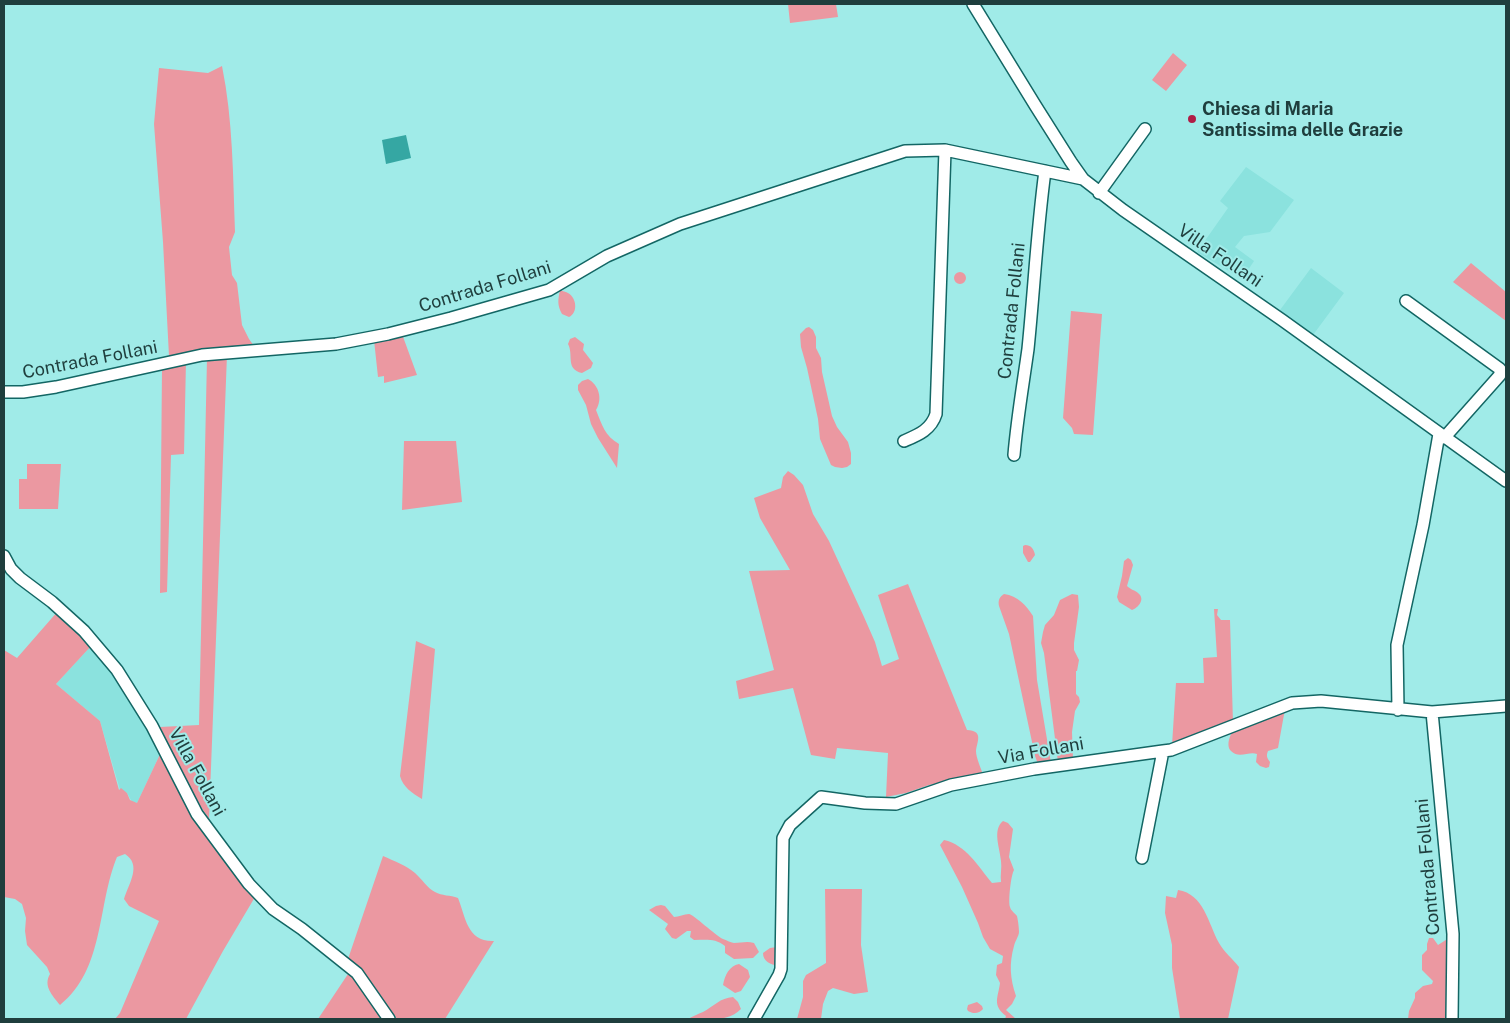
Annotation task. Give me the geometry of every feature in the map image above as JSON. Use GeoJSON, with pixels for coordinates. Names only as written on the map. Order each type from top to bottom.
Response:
{"type":"FeatureCollection","features":[{"type":"Feature","properties":{"kind":"street","name":"Villa Follani"},"geometry":{"type":"LineString","coordinates":[[973,4],[1083,179],[1100,193],[1282,320],[1506,481]]}},
{"type":"Feature","properties":{"kind":"street"},"geometry":{"type":"LineString","coordinates":[[1100,193],[1144,130]]}},
{"type":"Feature","properties":{"kind":"street","name":"Contrada Follani"},"geometry":{"type":"LineString","coordinates":[[4,392],[23,392],[56,387],[202,356],[336,344],[445,320],[549,290],[607,256],[680,224],[905,151],[945,150],[1083,179]]}},
{"type":"Feature","properties":{"kind":"street"},"geometry":{"type":"LineString","coordinates":[[904,441],[922,433],[933,424],[936,414],[945,150]]}},
{"type":"Feature","properties":{"kind":"street","name":"Contrada Follani"},"geometry":{"type":"LineString","coordinates":[[1014,455],[1028,350],[1045,171]]}},
{"type":"Feature","properties":{"kind":"street"},"geometry":{"type":"LineString","coordinates":[[1398,710],[1397,645],[1441,436],[1500,375],[1500,369],[1406,301]]}},
{"type":"Feature","properties":{"kind":"street","name":"Villa Follani"},"geometry":{"type":"LineString","coordinates":[[4,556],[11,569],[84,631],[117,670],[152,726],[197,814],[249,884],[273,909],[302,929],[357,974],[389,1019]]}},
{"type":"Feature","properties":{"kind":"street","name":"Via Follani"},"geometry":{"type":"LineString","coordinates":[[754,1019],[779,975],[780,969],[783,838],[790,825],[821,796],[865,804],[896,804],[951,785],[1025,771],[1171,750],[1292,703],[1321,701],[1432,712],[1505,708]]}},
{"type":"Feature","properties":{"kind":"street","name":"Contrada Follani"},"geometry":{"type":"LineString","coordinates":[[1432,712],[1453,934],[1452,1019]]}},
{"type":"Feature","properties":{"kind":"street"},"geometry":{"type":"LineString","coordinates":[[1142,858],[1163,751]]}},
{"type":"Feature","properties":{"kind":"shaded area"},"geometry":{"type":"Polygon","coordinates":[[[788,4],[836,4],[838,17],[790,23],[788,4]]]}},
{"type":"Feature","properties":{"kind":"shaded area"},"geometry":{"type":"Polygon","coordinates":[[[1173,53],[1187,65],[1166,91],[1152,80],[1173,53]]]}},
{"type":"Feature","properties":{"kind":"shaded area"},"geometry":{"type":"Polygon","coordinates":[[[222,66],[226,86],[233,169],[235,232],[229,247],[232,275],[237,283],[242,325],[254,346],[203,350],[169,356],[154,124],[159,68],[208,73],[222,66]]]}},
{"type":"Feature","properties":{"kind":"shaded area"},"geometry":{"type":"Polygon","coordinates":[[[406,135],[411,158],[386,164],[382,140],[406,135]]]}},
{"type":"Feature","properties":{"kind":"shaded area"},"geometry":{"type":"Polygon","coordinates":[[[1246,167],[1294,200],[1270,232],[1244,236],[1235,247],[1254,261],[1242,279],[1197,252],[1228,208],[1220,201],[1246,167]]]}},
{"type":"Feature","properties":{"kind":"shaded area"},"geometry":{"type":"Polygon","coordinates":[[[1471,263],[1506,292],[1506,321],[1453,282],[1471,263]]]}},
{"type":"Feature","properties":{"kind":"shaded area"},"geometry":{"type":"Polygon","coordinates":[[[1311,268],[1344,293],[1313,335],[1280,310],[1311,268]]]}},
{"type":"Feature","properties":{"kind":"shaded area"},"geometry":{"type":"Polygon","coordinates":[[[958,272],[962,272],[966,278],[962,284],[958,284],[954,280],[954,276],[958,272]]]}},
{"type":"Feature","properties":{"kind":"shaded area"},"geometry":{"type":"Polygon","coordinates":[[[560,290],[571,295],[575,302],[574,312],[569,317],[562,314],[559,308],[560,290]]]}},
{"type":"Feature","properties":{"kind":"shaded area"},"geometry":{"type":"Polygon","coordinates":[[[1071,311],[1102,314],[1093,435],[1074,434],[1072,428],[1063,418],[1071,311]]]}},
{"type":"Feature","properties":{"kind":"shaded area"},"geometry":{"type":"Polygon","coordinates":[[[809,327],[813,330],[816,337],[816,348],[821,358],[822,372],[832,416],[837,427],[848,442],[851,453],[851,464],[847,467],[842,468],[831,465],[820,439],[818,419],[801,347],[800,334],[809,327]]]}},
{"type":"Feature","properties":{"kind":"shaded area"},"geometry":{"type":"Polygon","coordinates":[[[402,334],[417,375],[384,383],[384,376],[378,377],[374,340],[402,334]]]}},
{"type":"Feature","properties":{"kind":"shaded area"},"geometry":{"type":"Polygon","coordinates":[[[575,337],[584,344],[583,350],[593,363],[591,368],[582,373],[573,368],[571,361],[568,344],[570,339],[575,337]]]}},
{"type":"Feature","properties":{"kind":"shaded area"},"geometry":{"type":"Polygon","coordinates":[[[227,355],[209,819],[199,804],[160,727],[199,725],[207,358],[227,355]]]}},
{"type":"Feature","properties":{"kind":"shaded area"},"geometry":{"type":"Polygon","coordinates":[[[186,361],[184,454],[171,455],[167,592],[160,593],[162,367],[186,361]]]}},
{"type":"Feature","properties":{"kind":"shaded area"},"geometry":{"type":"Polygon","coordinates":[[[588,379],[595,385],[599,393],[596,410],[602,425],[607,434],[619,444],[617,468],[591,424],[586,405],[578,390],[578,385],[588,379]]]}},
{"type":"Feature","properties":{"kind":"shaded area"},"geometry":{"type":"Polygon","coordinates":[[[404,441],[456,441],[462,502],[402,510],[404,441]]]}},
{"type":"Feature","properties":{"kind":"shaded area"},"geometry":{"type":"Polygon","coordinates":[[[27,464],[61,464],[58,509],[19,509],[19,479],[27,479],[27,464]]]}},
{"type":"Feature","properties":{"kind":"shaded area"},"geometry":{"type":"Polygon","coordinates":[[[788,471],[803,485],[813,514],[829,541],[875,642],[882,666],[899,659],[878,595],[908,584],[967,730],[978,734],[976,754],[983,775],[929,785],[906,793],[886,797],[888,753],[837,748],[835,759],[811,755],[793,688],[739,699],[736,681],[774,670],[749,571],[790,570],[760,518],[754,498],[781,488],[783,477],[788,471]]]}},
{"type":"Feature","properties":{"kind":"shaded area"},"geometry":{"type":"Polygon","coordinates":[[[1023,546],[1031,547],[1035,553],[1030,562],[1028,562],[1023,553],[1023,546]]]}},
{"type":"Feature","properties":{"kind":"shaded area"},"geometry":{"type":"Polygon","coordinates":[[[1128,558],[1133,565],[1127,586],[1137,592],[1141,598],[1139,605],[1132,610],[1119,602],[1117,597],[1124,561],[1128,558]]]}},
{"type":"Feature","properties":{"kind":"shaded area"},"geometry":{"type":"Polygon","coordinates":[[[1004,594],[1021,602],[1033,616],[1037,680],[1051,763],[1038,764],[1035,756],[1009,634],[999,606],[999,599],[1004,594]]]}},
{"type":"Feature","properties":{"kind":"shaded area"},"geometry":{"type":"Polygon","coordinates":[[[1072,594],[1078,595],[1079,607],[1074,650],[1079,660],[1076,671],[1076,694],[1080,702],[1075,711],[1072,732],[1073,760],[1058,762],[1044,653],[1041,643],[1045,625],[1054,615],[1060,600],[1072,594]]]}},
{"type":"Feature","properties":{"kind":"shaded area"},"geometry":{"type":"Polygon","coordinates":[[[1214,609],[1218,609],[1217,615],[1221,620],[1230,620],[1233,723],[1172,745],[1176,683],[1204,683],[1203,658],[1217,657],[1214,609]]]}},
{"type":"Feature","properties":{"kind":"shaded area"},"geometry":{"type":"Polygon","coordinates":[[[58,611],[92,645],[56,684],[100,721],[119,790],[121,788],[127,793],[130,800],[137,803],[162,750],[255,897],[186,1019],[115,1019],[120,1013],[159,921],[129,906],[124,899],[133,875],[133,863],[125,854],[117,857],[106,895],[93,955],[75,990],[60,1005],[51,994],[48,986],[47,982],[50,974],[47,967],[27,945],[26,918],[22,904],[15,899],[4,897],[4,650],[17,658],[58,611]]]}},
{"type":"Feature","properties":{"kind":"shaded area"},"geometry":{"type":"Polygon","coordinates":[[[416,641],[435,649],[422,799],[406,787],[400,776],[416,641]]]}},
{"type":"Feature","properties":{"kind":"shaded area"},"geometry":{"type":"Polygon","coordinates":[[[92,645],[117,678],[162,750],[137,803],[132,802],[127,793],[120,790],[100,721],[56,684],[92,645]]]}},
{"type":"Feature","properties":{"kind":"shaded area"},"geometry":{"type":"Polygon","coordinates":[[[1285,709],[1278,748],[1267,753],[1270,762],[1269,767],[1260,766],[1256,762],[1257,754],[1241,755],[1231,751],[1229,748],[1230,738],[1237,727],[1285,709]]]}},
{"type":"Feature","properties":{"kind":"shaded area"},"geometry":{"type":"Polygon","coordinates":[[[1003,821],[1008,823],[1013,829],[1009,857],[1014,870],[1009,904],[1011,910],[1017,916],[1019,932],[1011,959],[1011,977],[1016,996],[1006,1010],[1016,1019],[1005,1019],[1006,1016],[997,1005],[1000,983],[996,975],[997,965],[1002,963],[1003,956],[990,949],[983,937],[962,887],[940,845],[944,840],[959,846],[971,857],[992,883],[1001,882],[997,834],[1003,821]]]}},
{"type":"Feature","properties":{"kind":"shaded area"},"geometry":{"type":"Polygon","coordinates":[[[383,856],[411,870],[435,892],[458,898],[466,921],[473,933],[478,938],[494,941],[445,1019],[397,1019],[363,973],[348,959],[383,856]]]}},
{"type":"Feature","properties":{"kind":"shaded area"},"geometry":{"type":"Polygon","coordinates":[[[825,889],[862,889],[861,945],[868,992],[854,994],[833,988],[828,991],[823,1004],[821,1019],[797,1019],[803,997],[803,981],[806,975],[826,963],[825,889]]]}},
{"type":"Feature","properties":{"kind":"shaded area"},"geometry":{"type":"Polygon","coordinates":[[[1178,890],[1194,897],[1199,903],[1219,943],[1239,967],[1228,1019],[1180,1019],[1172,968],[1172,945],[1165,913],[1166,896],[1176,898],[1178,890]]]}},
{"type":"Feature","properties":{"kind":"shaded area"},"geometry":{"type":"Polygon","coordinates":[[[661,905],[665,906],[674,917],[691,915],[723,939],[734,943],[754,943],[759,952],[753,958],[734,959],[725,953],[725,946],[721,943],[710,940],[694,940],[690,937],[691,931],[687,931],[676,939],[672,938],[665,929],[668,924],[649,910],[661,905]]]}},
{"type":"Feature","properties":{"kind":"shaded area"},"geometry":{"type":"Polygon","coordinates":[[[1452,936],[1458,980],[1454,1019],[1408,1019],[1415,993],[1423,986],[1432,984],[1433,981],[1422,970],[1422,955],[1427,950],[1429,938],[1433,938],[1438,945],[1452,936]]]}},
{"type":"Feature","properties":{"kind":"shaded area"},"geometry":{"type":"Polygon","coordinates":[[[777,947],[778,966],[766,961],[763,956],[763,953],[770,948],[777,947]]]}},
{"type":"Feature","properties":{"kind":"shaded area"},"geometry":{"type":"Polygon","coordinates":[[[739,964],[748,970],[750,977],[741,991],[735,993],[723,985],[728,971],[739,964]]]}},
{"type":"Feature","properties":{"kind":"shaded area"},"geometry":{"type":"Polygon","coordinates":[[[350,971],[384,1019],[318,1019],[350,971]]]}},
{"type":"Feature","properties":{"kind":"shaded area"},"geometry":{"type":"Polygon","coordinates":[[[733,997],[741,1009],[729,1016],[716,1019],[688,1019],[721,1001],[733,997]]]}},
{"type":"Feature","properties":{"kind":"shaded area"},"geometry":{"type":"Polygon","coordinates":[[[977,1002],[983,1009],[980,1012],[972,1013],[968,1011],[968,1005],[977,1002]]]}},
{"type":"Feature","properties":{"kind":"place","name":"Chiesa di Maria Santissima delle Grazie"},"geometry":{"type":"Point","coordinates":[1192,119]}}]}
